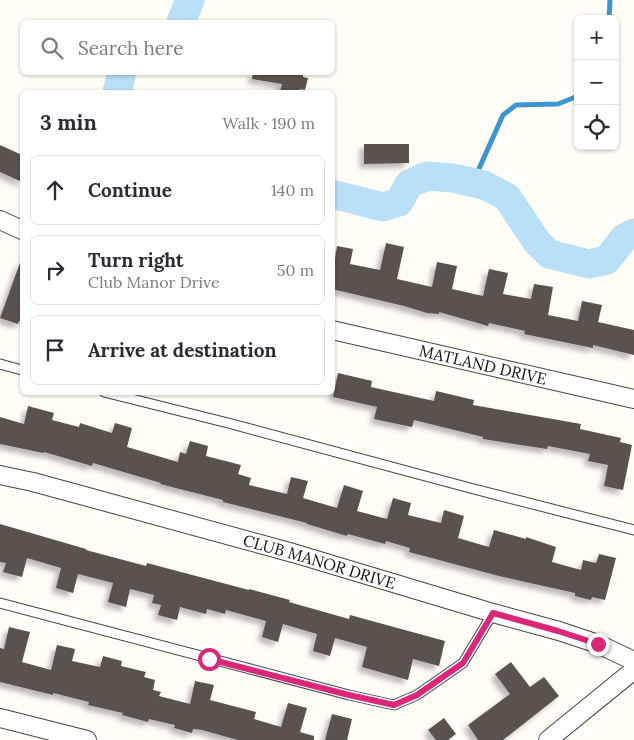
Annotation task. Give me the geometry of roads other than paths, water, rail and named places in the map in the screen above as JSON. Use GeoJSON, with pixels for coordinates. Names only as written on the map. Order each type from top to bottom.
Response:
{"type":"FeatureCollection","features":[{"type":"Feature","properties":{"kind":"street"},"geometry":{"type":"LineString","coordinates":[[0,220],[20,229]]}},
{"type":"Feature","properties":{"kind":"street","name":"MATLAND DRIVE"},"geometry":{"type":"LineString","coordinates":[[335,331],[634,399]]}},
{"type":"Feature","properties":{"kind":"street","name":"CLUB MANOR DRIVE"},"geometry":{"type":"LineString","coordinates":[[0,475],[42,484],[293,553],[558,631],[598,644],[634,661]]}},
{"type":"Feature","properties":{"kind":"street"},"geometry":{"type":"LineString","coordinates":[[548,740],[634,670]]}},
{"type":"Feature","properties":{"kind":"street"},"geometry":{"type":"LineString","coordinates":[[0,718],[87,740]]}},
{"type":"Feature","properties":{"kind":"lane"},"geometry":{"type":"LineString","coordinates":[[0,364],[20,369]]}},
{"type":"Feature","properties":{"kind":"lane"},"geometry":{"type":"LineString","coordinates":[[116,395],[634,530]]}},
{"type":"Feature","properties":{"kind":"lane"},"geometry":{"type":"LineString","coordinates":[[0,603],[340,693],[394,705],[417,695],[463,663],[493,613]]}},
{"type":"Feature","properties":{"kind":"waterway"},"geometry":{"type":"LineString","coordinates":[[182,20],[190,0]]}},
{"type":"Feature","properties":{"kind":"waterway"},"geometry":{"type":"LineString","coordinates":[[609,15],[610,0]]}},
{"type":"Feature","properties":{"kind":"waterway"},"geometry":{"type":"LineString","coordinates":[[118,90],[121,75]]}},
{"type":"Feature","properties":{"kind":"waterway"},"geometry":{"type":"LineString","coordinates":[[473,182],[503,115],[516,105],[558,104],[574,98]]}},
{"type":"Feature","properties":{"kind":"waterway"},"geometry":{"type":"LineString","coordinates":[[335,195],[383,207],[399,202],[409,184],[427,176],[453,178],[484,185],[507,197],[537,242],[549,254],[589,264],[607,260],[624,238],[634,233]]}}]}
